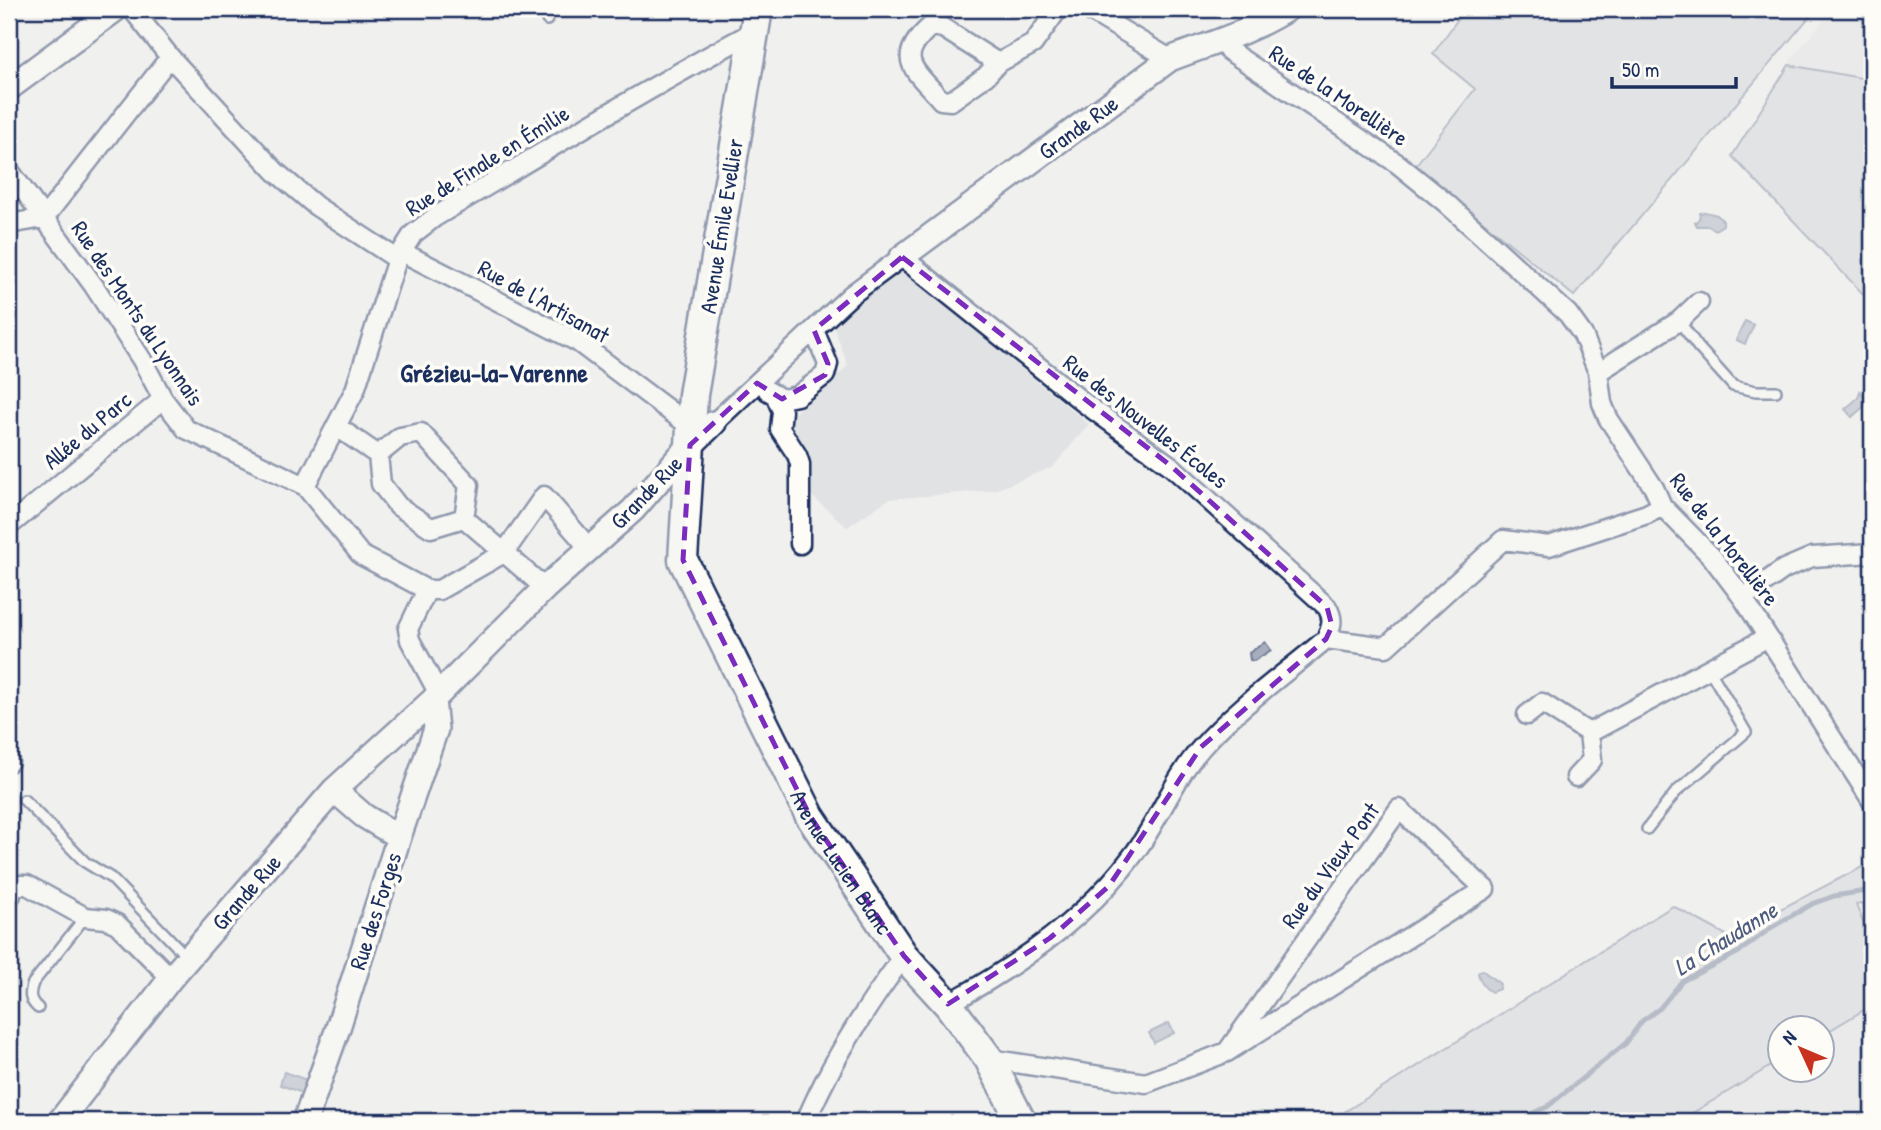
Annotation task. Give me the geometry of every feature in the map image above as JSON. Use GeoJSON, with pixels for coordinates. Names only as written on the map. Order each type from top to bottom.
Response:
{"type":"FeatureCollection","features":[{"type":"Feature","properties":{"kind":"main road","name":"Avenue Émile Evellier"},"geometry":{"type":"LineString","coordinates":[[694,580],[684,560],[698,431],[693,395],[755,21]]}},
{"type":"Feature","properties":{"kind":"main road","name":"Avenue Lucien Blanc"},"geometry":{"type":"LineString","coordinates":[[694,580],[810,816],[904,956],[948,1004],[989,1059],[1021,1121]]}},
{"type":"Feature","properties":{"kind":"street"},"geometry":{"type":"LineString","coordinates":[[9,89],[116,9]]}},
{"type":"Feature","properties":{"kind":"street","name":"Rue de l'Artisanat"},"geometry":{"type":"LineString","coordinates":[[132,9],[170,57],[276,172],[316,206],[399,256],[578,342],[698,431]]}},
{"type":"Feature","properties":{"kind":"street"},"geometry":{"type":"LineString","coordinates":[[998,63],[943,28],[931,26],[914,46],[909,57],[911,65],[941,100],[951,101],[986,76],[998,63],[1033,44],[1058,9]]}},
{"type":"Feature","properties":{"kind":"street"},"geometry":{"type":"LineString","coordinates":[[1087,9],[1170,59]]}},
{"type":"Feature","properties":{"kind":"street","name":"Grande Rue"},"geometry":{"type":"LineString","coordinates":[[60,1121],[172,978],[334,790],[436,697],[545,588],[633,510],[698,431],[757,383],[850,295],[1170,59],[1221,41],[1287,9]]}},
{"type":"Feature","properties":{"kind":"street","name":"Rue de Finale en Émilie"},"geometry":{"type":"LineString","coordinates":[[306,486],[355,390],[399,256],[413,234],[435,217],[728,44],[755,21]]}},
{"type":"Feature","properties":{"kind":"street"},"geometry":{"type":"LineString","coordinates":[[1140,41],[1144,79]]}},
{"type":"Feature","properties":{"kind":"street","name":"Rue de la Morellière"},"geometry":{"type":"LineString","coordinates":[[1221,41],[1228,50],[1398,164],[1446,203],[1568,313],[1583,335],[1598,372],[1602,403],[1608,418],[1654,488],[1662,506],[1712,557],[1743,598],[1872,802]]}},
{"type":"Feature","properties":{"kind":"street"},"geometry":{"type":"LineString","coordinates":[[9,170],[44,218],[170,57]]}},
{"type":"Feature","properties":{"kind":"street","name":"Rue des Monts du Lyonnais"},"geometry":{"type":"LineString","coordinates":[[9,224],[44,218],[94,286],[142,360],[163,399],[186,429],[306,486],[361,555],[427,590]]}},
{"type":"Feature","properties":{"kind":"street","name":"Rue des Nouvelles Écoles"},"geometry":{"type":"LineString","coordinates":[[902,257],[1073,395],[1171,466],[1313,594],[1332,615],[1332,626],[1326,639]]}},
{"type":"Feature","properties":{"kind":"street"},"geometry":{"type":"LineString","coordinates":[[1598,372],[1679,321],[1699,302]]}},
{"type":"Feature","properties":{"kind":"street"},"geometry":{"type":"LineString","coordinates":[[757,383],[782,399],[797,396],[825,375],[828,364],[814,330]]}},
{"type":"Feature","properties":{"kind":"street"},"geometry":{"type":"LineString","coordinates":[[775,395],[782,411],[780,429],[800,464],[800,544]]}},
{"type":"Feature","properties":{"kind":"street","name":"Allée du Parc"},"geometry":{"type":"LineString","coordinates":[[9,526],[163,399]]}},
{"type":"Feature","properties":{"kind":"street"},"geometry":{"type":"LineString","coordinates":[[336,426],[378,455],[381,484],[398,506],[431,528],[464,518]]}},
{"type":"Feature","properties":{"kind":"street"},"geometry":{"type":"LineString","coordinates":[[378,455],[400,437],[421,433],[469,485],[464,518]]}},
{"type":"Feature","properties":{"kind":"street"},"geometry":{"type":"LineString","coordinates":[[436,697],[410,640],[408,629],[427,590],[439,590],[504,553],[544,496],[589,548]]}},
{"type":"Feature","properties":{"kind":"street"},"geometry":{"type":"LineString","coordinates":[[948,1004],[987,983],[1050,937],[1109,886],[1134,854],[1180,776],[1201,747],[1326,639],[1386,648],[1503,540],[1549,546],[1647,514],[1662,506]]}},
{"type":"Feature","properties":{"kind":"street"},"geometry":{"type":"LineString","coordinates":[[464,518],[545,588]]}},
{"type":"Feature","properties":{"kind":"street"},"geometry":{"type":"LineString","coordinates":[[1743,598],[1784,569],[1812,557],[1872,553]]}},
{"type":"Feature","properties":{"kind":"street"},"geometry":{"type":"LineString","coordinates":[[1589,733],[1768,638]]}},
{"type":"Feature","properties":{"kind":"street","name":"Rue des Forges"},"geometry":{"type":"LineString","coordinates":[[304,1121],[337,1031],[436,729],[436,697]]}},
{"type":"Feature","properties":{"kind":"street"},"geometry":{"type":"LineString","coordinates":[[1527,715],[1542,703],[1589,733]]}},
{"type":"Feature","properties":{"kind":"street"},"geometry":{"type":"LineString","coordinates":[[1576,777],[1592,760],[1589,733]]}},
{"type":"Feature","properties":{"kind":"street"},"geometry":{"type":"LineString","coordinates":[[334,790],[365,816],[399,837]]}},
{"type":"Feature","properties":{"kind":"street","name":"Rue du Vieux Pont"},"geometry":{"type":"LineString","coordinates":[[989,1059],[1146,1083],[1227,1052],[1485,889],[1399,810],[1227,1052]]}},
{"type":"Feature","properties":{"kind":"street"},"geometry":{"type":"LineString","coordinates":[[13,885],[27,884],[85,917],[117,924],[172,978]]}},
{"type":"Feature","properties":{"kind":"street"},"geometry":{"type":"LineString","coordinates":[[806,1121],[816,1097],[853,1030],[904,956]]}},
{"type":"Feature","properties":{"kind":"lane"},"geometry":{"type":"LineString","coordinates":[[544,9],[547,20]]}},
{"type":"Feature","properties":{"kind":"lane"},"geometry":{"type":"LineString","coordinates":[[1679,321],[1733,386],[1756,391],[1776,391]]}},
{"type":"Feature","properties":{"kind":"lane"},"geometry":{"type":"LineString","coordinates":[[1647,829],[1676,792],[1746,732],[1709,669]]}},
{"type":"Feature","properties":{"kind":"lane"},"geometry":{"type":"LineString","coordinates":[[24,800],[85,862],[111,878],[188,959]]}},
{"type":"Feature","properties":{"kind":"lane"},"geometry":{"type":"LineString","coordinates":[[9,905],[15,897],[13,885]]}},
{"type":"Feature","properties":{"kind":"lane"},"geometry":{"type":"LineString","coordinates":[[38,1008],[32,1003],[30,994],[33,984],[85,917]]}},
{"type":"Feature","properties":{"kind":"highlighted area"},"geometry":{"type":"Polygon","coordinates":[[[902,257],[1171,466],[1327,607],[1332,626],[1326,639],[1201,747],[1109,886],[1050,938],[948,1004],[904,956],[810,816],[683,560],[690,445],[757,383],[782,399],[825,375],[828,364],[814,330],[902,257]]]}},
{"type":"Feature","properties":{"kind":"shaded area"},"geometry":{"type":"Polygon","coordinates":[[[1465,9],[1816,9],[1574,296],[1415,166],[1475,89],[1433,54],[1465,9]]]}},
{"type":"Feature","properties":{"kind":"shaded area"},"geometry":{"type":"Polygon","coordinates":[[[1833,9],[1872,9],[1872,80],[1789,65],[1791,59],[1833,9]]]}},
{"type":"Feature","properties":{"kind":"shaded area"},"geometry":{"type":"Polygon","coordinates":[[[1789,65],[1872,80],[1872,299],[1864,295],[1732,156],[1789,65]]]}},
{"type":"Feature","properties":{"kind":"shaded area"},"geometry":{"type":"Polygon","coordinates":[[[900,269],[1089,424],[1053,467],[995,490],[889,499],[847,527],[805,490],[807,457],[783,423],[848,366],[832,322],[900,269]]]}},
{"type":"Feature","properties":{"kind":"shaded area"},"geometry":{"type":"Polygon","coordinates":[[[1872,862],[1872,902],[1856,905],[1872,944],[1872,1005],[1836,1027],[1836,1014],[1766,1014],[1766,1069],[1679,1121],[1330,1121],[1673,906],[1728,936],[1872,862]]]}},
{"type":"Feature","properties":{"kind":"shaded area"},"geometry":{"type":"Polygon","coordinates":[[[1872,1005],[1872,1121],[1679,1121],[1766,1069],[1766,1084],[1836,1084],[1836,1027],[1872,1005]]]}},
{"type":"Feature","properties":{"kind":"water"},"geometry":{"type":"Polygon","coordinates":[[[1700,213],[1717,215],[1723,225],[1715,230],[1708,226],[1697,226],[1695,222],[1700,213]]]}},
{"type":"Feature","properties":{"kind":"water"},"geometry":{"type":"Polygon","coordinates":[[[1745,321],[1754,325],[1745,344],[1736,340],[1745,321]]]}},
{"type":"Feature","properties":{"kind":"water"},"geometry":{"type":"Polygon","coordinates":[[[1860,391],[1869,402],[1852,417],[1845,409],[1858,398],[1860,391]]]}},
{"type":"Feature","properties":{"kind":"water"},"geometry":{"type":"Polygon","coordinates":[[[1265,642],[1271,650],[1254,661],[1250,660],[1249,653],[1265,642]]]}},
{"type":"Feature","properties":{"kind":"water"},"geometry":{"type":"Polygon","coordinates":[[[1482,970],[1500,984],[1499,989],[1492,992],[1484,987],[1478,973],[1482,970]]]}},
{"type":"Feature","properties":{"kind":"water"},"geometry":{"type":"Polygon","coordinates":[[[1169,1023],[1174,1033],[1154,1043],[1149,1033],[1169,1023]]]}},
{"type":"Feature","properties":{"kind":"water"},"geometry":{"type":"Polygon","coordinates":[[[284,1072],[310,1081],[305,1094],[280,1085],[284,1072]]]}},
{"type":"Feature","properties":{"kind":"waterway","name":"La Chaudanne"},"geometry":{"type":"LineString","coordinates":[[1514,1121],[1547,1107],[1626,1043],[1642,1021],[1660,1008],[1682,981],[1739,952],[1772,927],[1812,904],[1834,896],[1872,890]]}},
{"type":"Feature","properties":{"kind":"district","name":"Grézieu-la-Varenne"},"geometry":{"type":"Point","coordinates":[494,372]}}]}
